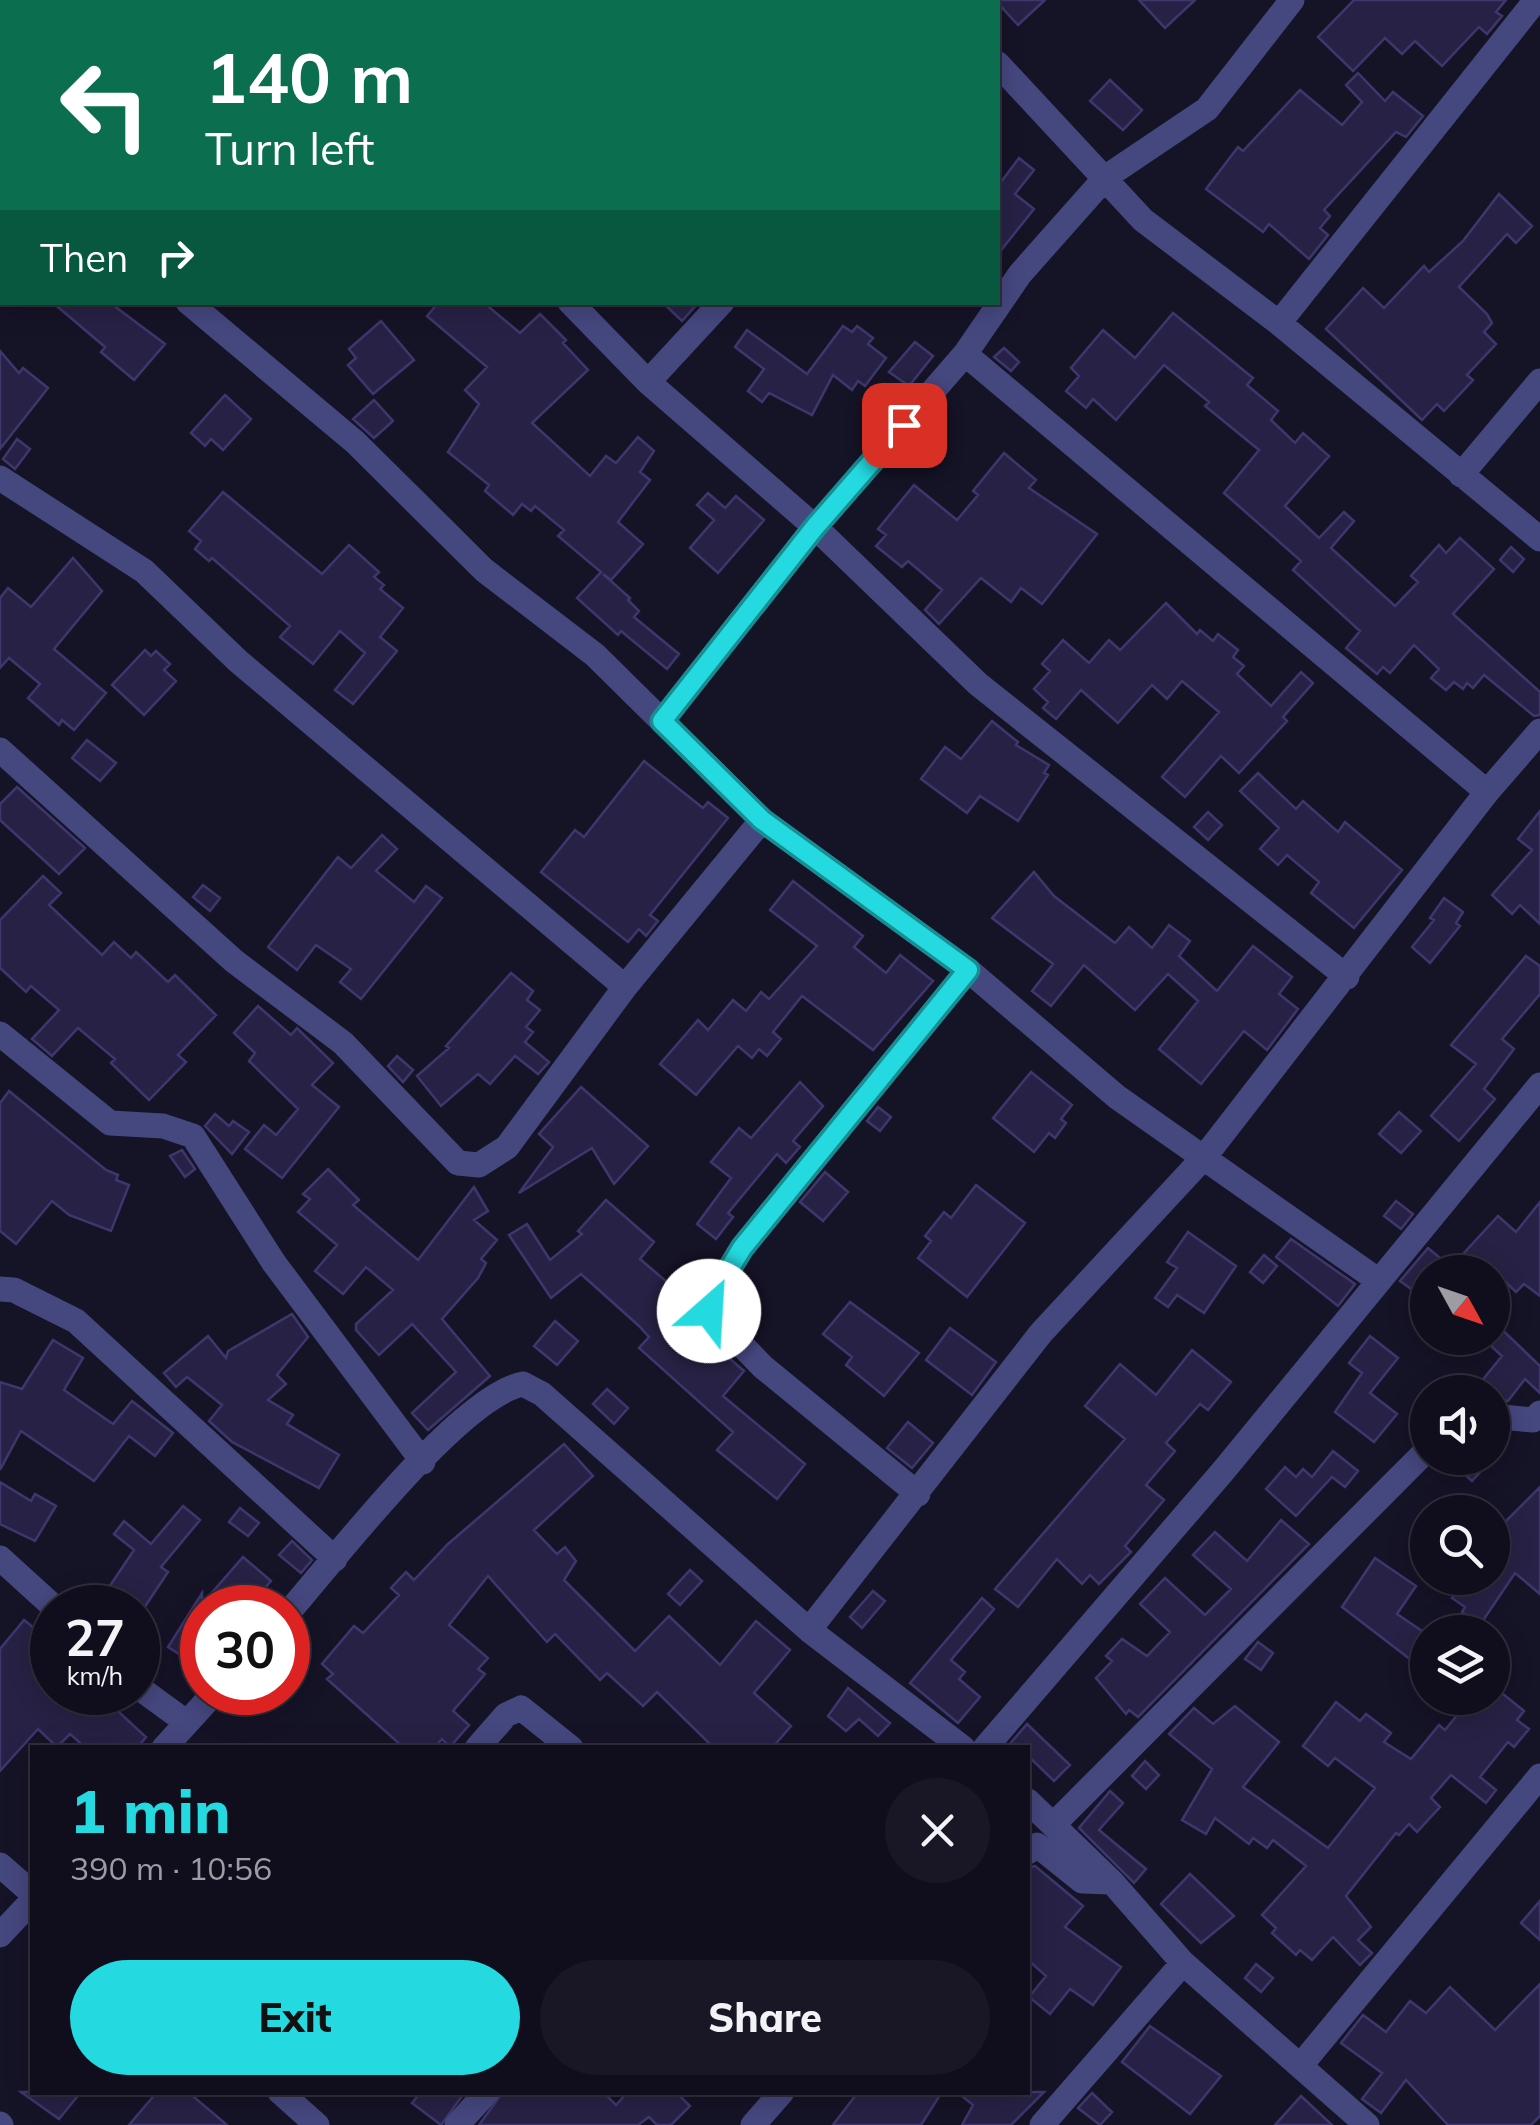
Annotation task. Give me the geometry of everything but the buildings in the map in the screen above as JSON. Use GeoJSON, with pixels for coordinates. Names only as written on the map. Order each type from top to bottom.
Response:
{"type":"FeatureCollection","features":[{"type":"Feature","properties":{"kind":"street"},"geometry":{"type":"LineString","coordinates":[[1000,303],[1020,274],[1106,177],[1206,109],[1292,0]]}},
{"type":"Feature","properties":{"kind":"street"},"geometry":{"type":"LineString","coordinates":[[1279,323],[1536,0]]}},
{"type":"Feature","properties":{"kind":"street"},"geometry":{"type":"LineString","coordinates":[[1000,66],[1143,220],[1279,323],[1540,539]]}},
{"type":"Feature","properties":{"kind":"street"},"geometry":{"type":"LineString","coordinates":[[192,305],[356,442],[484,570],[595,655],[762,820],[968,970],[1117,1097],[1206,1156],[1378,1281]]}},
{"type":"Feature","properties":{"kind":"street"},"geometry":{"type":"LineString","coordinates":[[573,305],[648,382],[815,527],[978,684],[1346,977]]}},
{"type":"Feature","properties":{"kind":"street"},"geometry":{"type":"LineString","coordinates":[[648,382],[719,305]]}},
{"type":"Feature","properties":{"kind":"street"},"geometry":{"type":"LineString","coordinates":[[662,721],[815,527],[965,354],[999,305]]}},
{"type":"Feature","properties":{"kind":"street"},"geometry":{"type":"LineString","coordinates":[[965,354],[1487,792]]}},
{"type":"Feature","properties":{"kind":"street"},"geometry":{"type":"LineString","coordinates":[[1461,475],[1540,380]]}},
{"type":"Feature","properties":{"kind":"street"},"geometry":{"type":"LineString","coordinates":[[0,478],[144,571],[238,661],[625,988]]}},
{"type":"Feature","properties":{"kind":"street"},"geometry":{"type":"LineString","coordinates":[[809,1630],[1041,1333],[1206,1156],[1487,792],[1540,731]]}},
{"type":"Feature","properties":{"kind":"street"},"geometry":{"type":"LineString","coordinates":[[0,750],[234,961],[343,1043],[458,1163],[479,1165],[507,1147],[625,988],[762,820]]}},
{"type":"Feature","properties":{"kind":"street"},"geometry":{"type":"LineString","coordinates":[[918,1494],[763,1368],[709,1311],[712,1298],[742,1248],[968,970]]}},
{"type":"Feature","properties":{"kind":"street"},"geometry":{"type":"LineString","coordinates":[[0,1034],[110,1123],[163,1126],[193,1136],[274,1264],[423,1462]]}},
{"type":"Feature","properties":{"kind":"street"},"geometry":{"type":"LineString","coordinates":[[988,1745],[1540,1085]]}},
{"type":"Feature","properties":{"kind":"street"},"geometry":{"type":"LineString","coordinates":[[0,1289],[14,1290],[76,1321],[334,1559]]}},
{"type":"Feature","properties":{"kind":"street"},"geometry":{"type":"LineString","coordinates":[[310,1587],[474,1410],[504,1387],[524,1384],[542,1394],[809,1630],[959,1745]]}},
{"type":"Feature","properties":{"kind":"street"},"geometry":{"type":"LineString","coordinates":[[1510,1418],[1533,1420],[1540,1413]]}},
{"type":"Feature","properties":{"kind":"street"},"geometry":{"type":"LineString","coordinates":[[1054,1824],[1410,1467]]}},
{"type":"Feature","properties":{"kind":"street"},"geometry":{"type":"LineString","coordinates":[[0,1558],[30,1585]]}},
{"type":"Feature","properties":{"kind":"street"},"geometry":{"type":"LineString","coordinates":[[160,1703],[186,1722]]}},
{"type":"Feature","properties":{"kind":"street"},"geometry":{"type":"LineString","coordinates":[[481,1745],[506,1715],[521,1708],[567,1745]]}},
{"type":"Feature","properties":{"kind":"street"},"geometry":{"type":"LineString","coordinates":[[167,1745],[193,1715]]}},
{"type":"Feature","properties":{"kind":"street"},"geometry":{"type":"LineString","coordinates":[[1302,2064],[1540,1776]]}},
{"type":"Feature","properties":{"kind":"street"},"geometry":{"type":"LineString","coordinates":[[1030,1804],[1112,1882],[1184,1963],[1367,2125]]}},
{"type":"Feature","properties":{"kind":"street"},"geometry":{"type":"LineString","coordinates":[[1030,1850],[1037,1845],[1082,1881],[1112,1882]]}},
{"type":"Feature","properties":{"kind":"street"},"geometry":{"type":"LineString","coordinates":[[0,1865],[30,1891]]}},
{"type":"Feature","properties":{"kind":"street"},"geometry":{"type":"LineString","coordinates":[[0,1935],[30,1903]]}},
{"type":"Feature","properties":{"kind":"street"},"geometry":{"type":"LineString","coordinates":[[1042,2125],[1184,1963]]}},
{"type":"Feature","properties":{"kind":"street"},"geometry":{"type":"LineString","coordinates":[[283,2095],[318,2125]]}},
{"type":"Feature","properties":{"kind":"street"},"geometry":{"type":"LineString","coordinates":[[457,2125],[484,2095]]}},
{"type":"Feature","properties":{"kind":"street"},"geometry":{"type":"LineString","coordinates":[[753,2125],[779,2095]]}},
{"type":"Feature","properties":{"kind":"route"},"geometry":{"type":"LineString","coordinates":[[709,1311],[712,1298],[742,1248],[829,1136],[968,970],[762,820],[662,721],[815,527],[904,425]]}}]}
